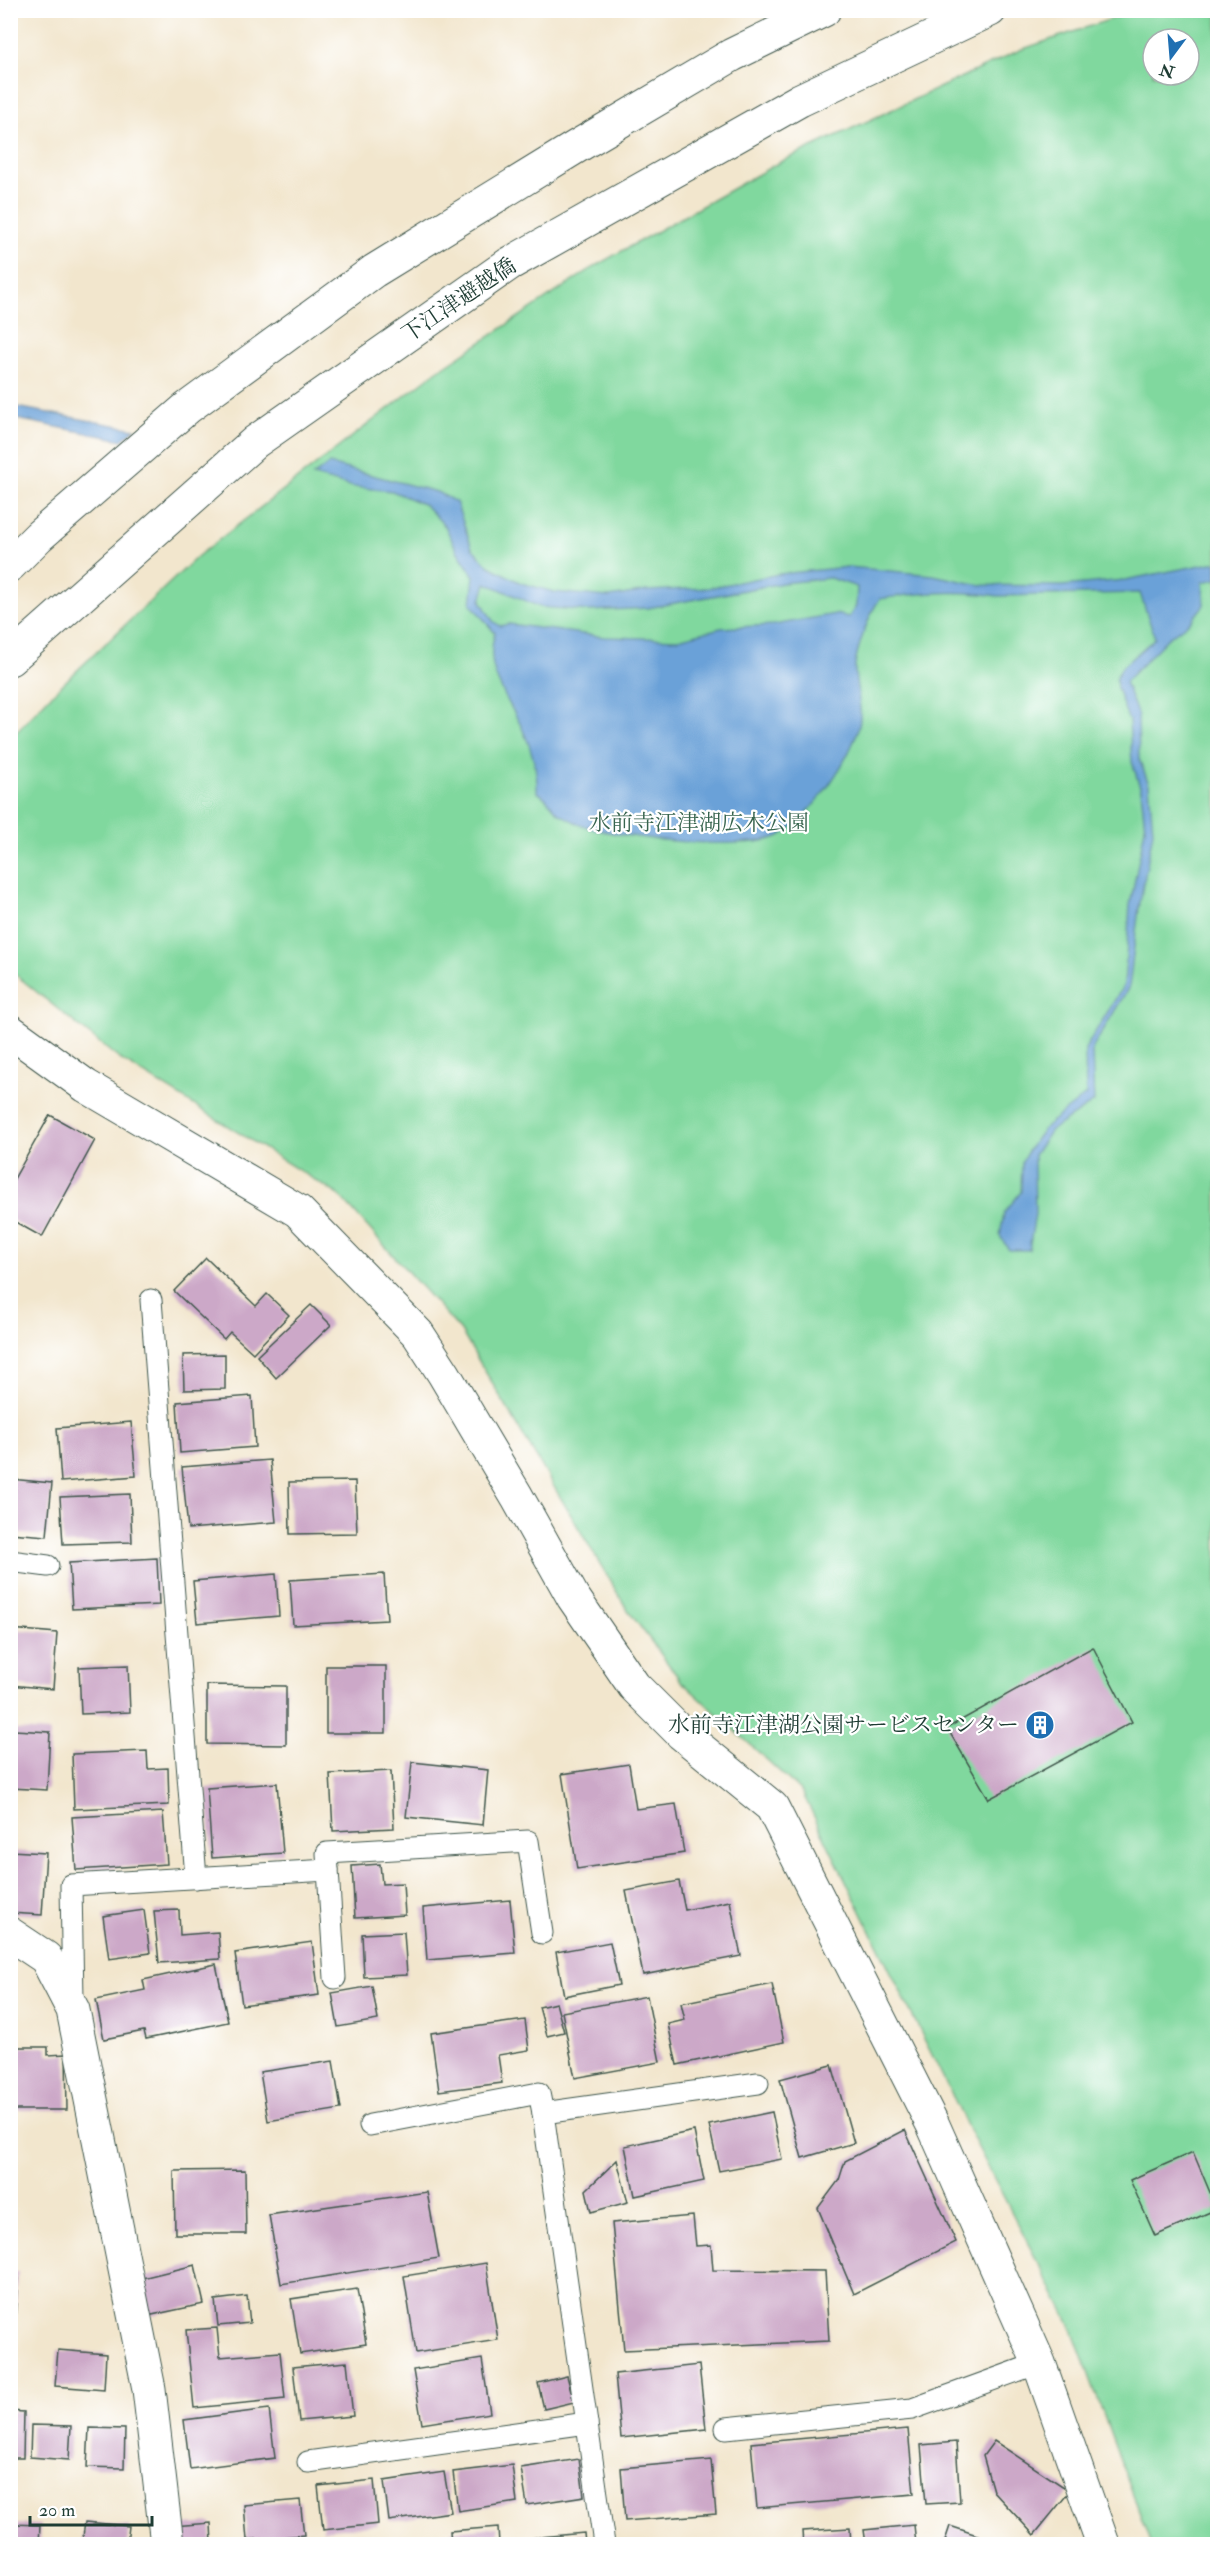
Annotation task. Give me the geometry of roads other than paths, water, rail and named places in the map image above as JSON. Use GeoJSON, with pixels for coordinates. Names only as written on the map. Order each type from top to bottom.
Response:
{"type":"FeatureCollection","features":[{"type":"Feature","properties":{"kind":"street"},"geometry":{"type":"LineString","coordinates":[[10,565],[39,536],[187,408],[374,271],[732,54],[824,10]]}},
{"type":"Feature","properties":{"kind":"street","name":"下江津避越僑"},"geometry":{"type":"LineString","coordinates":[[10,659],[255,442],[509,264],[800,100],[977,17]]}},
{"type":"Feature","properties":{"kind":"street"},"geometry":{"type":"LineString","coordinates":[[10,1031],[86,1086],[298,1210],[418,1334],[518,1497],[573,1598],[634,1686],[682,1734],[772,1807],[933,2125],[1038,2363],[1103,2544]]}},
{"type":"Feature","properties":{"kind":"street"},"geometry":{"type":"LineString","coordinates":[[10,1934],[46,1958],[73,2010],[148,2389],[167,2544]]}},
{"type":"Feature","properties":{"kind":"lane"},"geometry":{"type":"LineString","coordinates":[[151,1300],[196,1878]]}},
{"type":"Feature","properties":{"kind":"lane"},"geometry":{"type":"LineString","coordinates":[[10,1561],[48,1566]]}},
{"type":"Feature","properties":{"kind":"lane"},"geometry":{"type":"LineString","coordinates":[[335,1978],[327,1852],[528,1841],[542,1933]]}},
{"type":"Feature","properties":{"kind":"lane"},"geometry":{"type":"LineString","coordinates":[[73,2010],[71,1885],[328,1870]]}},
{"type":"Feature","properties":{"kind":"lane"},"geometry":{"type":"LineString","coordinates":[[543,2113],[758,2083]]}},
{"type":"Feature","properties":{"kind":"lane"},"geometry":{"type":"LineString","coordinates":[[370,2125],[539,2093],[604,2544]]}},
{"type":"Feature","properties":{"kind":"lane"},"geometry":{"type":"LineString","coordinates":[[726,2428],[912,2409],[1038,2363]]}},
{"type":"Feature","properties":{"kind":"lane"},"geometry":{"type":"LineString","coordinates":[[308,2462],[587,2423]]}},
{"type":"Feature","properties":{"kind":"water"},"geometry":{"type":"Polygon","coordinates":[[[11,406],[135,429],[122,440],[11,418],[11,406]]]}},
{"type":"Feature","properties":{"kind":"water"},"geometry":{"type":"Polygon","coordinates":[[[329,464],[437,492],[456,502],[472,548],[489,566],[521,583],[554,592],[609,597],[647,591],[708,588],[779,574],[848,567],[933,575],[980,585],[1062,586],[1125,580],[1217,562],[1217,579],[1203,582],[1204,605],[1191,621],[1167,639],[1125,682],[1138,716],[1139,759],[1149,784],[1153,832],[1139,908],[1129,987],[1092,1049],[1094,1102],[1051,1130],[1034,1155],[1035,1214],[1029,1250],[1009,1250],[1000,1236],[1004,1213],[1021,1192],[1022,1161],[1046,1126],[1086,1095],[1085,1049],[1124,985],[1130,905],[1145,828],[1141,790],[1132,762],[1129,721],[1117,688],[1116,678],[1122,667],[1155,638],[1140,593],[998,596],[939,593],[880,599],[863,634],[855,664],[860,708],[858,730],[846,758],[827,788],[793,826],[781,835],[742,843],[681,842],[620,834],[579,824],[559,813],[545,797],[537,792],[535,768],[528,743],[494,671],[492,646],[495,633],[471,604],[474,576],[445,526],[425,505],[392,491],[354,487],[313,476],[329,464]],[[830,578],[783,583],[648,608],[590,611],[540,607],[486,583],[481,601],[493,621],[500,626],[509,624],[605,637],[678,639],[721,628],[774,625],[835,614],[849,617],[856,606],[857,587],[830,578]]]}},
{"type":"Feature","properties":{"kind":"place","name":"水前寺江津湖公園サービスセンター"},"geometry":{"type":"Point","coordinates":[1040,1725]}},
{"type":"Feature","properties":{"kind":"park label","name":"水前寺江津湖広木公園"},"geometry":{"type":"Point","coordinates":[699,823]}}]}
